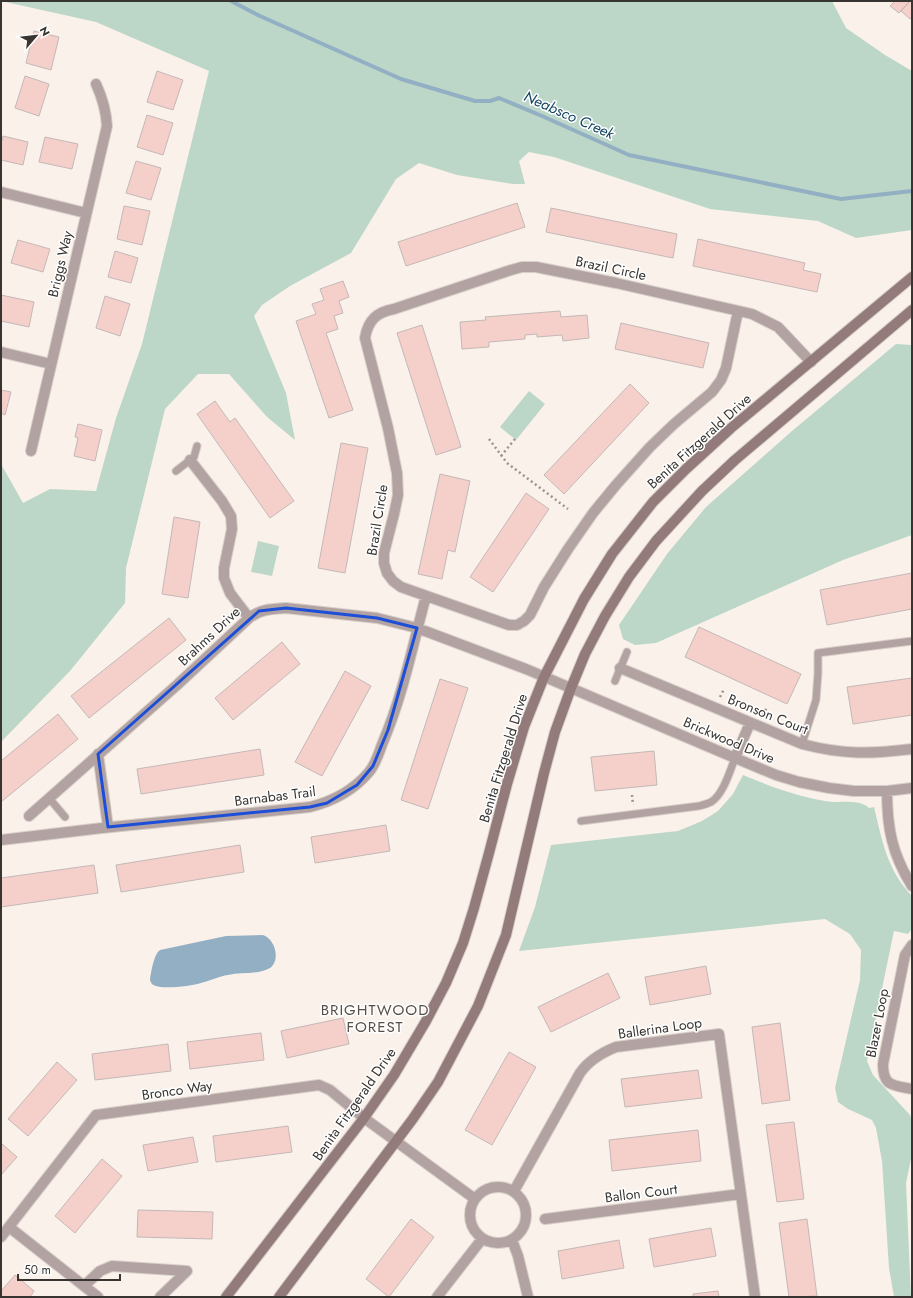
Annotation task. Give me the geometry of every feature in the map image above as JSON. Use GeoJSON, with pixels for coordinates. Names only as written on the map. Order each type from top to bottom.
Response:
{"type":"FeatureCollection","features":[{"type":"Feature","properties":{"kind":"main road","name":"Benita Fitzgerald Drive"},"geometry":{"type":"LineString","coordinates":[[226,1297],[364,1118],[394,1075],[426,1021],[446,982],[463,943],[480,888],[507,784],[524,727],[544,677],[584,599],[612,554],[653,502],[686,469],[731,428],[912,277]]}},
{"type":"Feature","properties":{"kind":"main road"},"geometry":{"type":"LineString","coordinates":[[279,1297],[397,1142],[438,1082],[478,1006],[506,935],[555,732],[585,654],[605,616],[629,577],[678,515],[702,491],[735,460],[912,310]]}},
{"type":"Feature","properties":{"kind":"street","name":"Briggs Way"},"geometry":{"type":"LineString","coordinates":[[31,451],[107,126],[106,111],[102,96],[96,84]]}},
{"type":"Feature","properties":{"kind":"street"},"geometry":{"type":"LineString","coordinates":[[1,192],[86,213]]}},
{"type":"Feature","properties":{"kind":"street","name":"Brazil Circle"},"geometry":{"type":"LineString","coordinates":[[738,311],[726,368],[721,380],[712,392],[674,424],[650,447],[607,496],[568,549],[544,587],[530,615],[524,621],[517,625],[509,625],[401,587],[393,581],[387,573],[384,563],[384,553],[398,495],[397,473],[388,428],[366,344],[367,330],[370,323],[376,316],[385,311],[510,270],[522,267],[544,268],[752,314],[778,327],[811,362]]}},
{"type":"Feature","properties":{"kind":"street"},"geometry":{"type":"LineString","coordinates":[[1,352],[51,364]]}},
{"type":"Feature","properties":{"kind":"street"},"geometry":{"type":"LineString","coordinates":[[190,460],[222,501],[231,516],[232,529],[224,568],[224,578],[230,593],[249,618]]}},
{"type":"Feature","properties":{"kind":"street","name":"Barnabas Trail"},"geometry":{"type":"LineString","coordinates":[[1,840],[108,827],[310,807],[327,803],[343,795],[357,785],[373,766],[388,730],[398,700],[426,596]]}},
{"type":"Feature","properties":{"kind":"street","name":"Brahms Drive"},"geometry":{"type":"LineString","coordinates":[[29,816],[249,618],[260,611],[286,608],[377,618],[418,628],[544,677]]}},
{"type":"Feature","properties":{"kind":"street","name":"Bronson Court"},"geometry":{"type":"LineString","coordinates":[[620,668],[750,723],[802,744],[823,750],[847,753],[877,753],[912,749]]}},
{"type":"Feature","properties":{"kind":"street","name":"Brickwood Drive"},"geometry":{"type":"LineString","coordinates":[[544,677],[776,775],[799,782],[848,790],[886,791],[912,788]]}},
{"type":"Feature","properties":{"kind":"street"},"geometry":{"type":"LineString","coordinates":[[735,758],[750,723]]}},
{"type":"Feature","properties":{"kind":"street"},"geometry":{"type":"LineString","coordinates":[[98,754],[108,827]]}},
{"type":"Feature","properties":{"kind":"street"},"geometry":{"type":"LineString","coordinates":[[886,791],[890,835],[896,856],[912,886]]}},
{"type":"Feature","properties":{"kind":"street","name":"Blazer Loop"},"geometry":{"type":"LineString","coordinates":[[912,945],[905,955],[883,1064],[884,1078],[888,1082],[892,1085],[912,1089]]}},
{"type":"Feature","properties":{"kind":"street","name":"Ballerina Loop"},"geometry":{"type":"LineString","coordinates":[[514,1191],[580,1073],[590,1061],[606,1051],[616,1047],[719,1034],[755,1297]]}},
{"type":"Feature","properties":{"kind":"street","name":"Bronco Way"},"geometry":{"type":"LineString","coordinates":[[1,1238],[96,1115],[319,1085],[330,1090],[364,1118],[474,1199]]}},
{"type":"Feature","properties":{"kind":"street"},"geometry":{"type":"LineString","coordinates":[[493,1187],[506,1187],[514,1191],[524,1204],[527,1212],[526,1220],[521,1232],[512,1240],[505,1243],[497,1244],[482,1239],[471,1225],[469,1216],[474,1199],[480,1192],[493,1187]]}},
{"type":"Feature","properties":{"kind":"street","name":"Ballon Court"},"geometry":{"type":"LineString","coordinates":[[545,1219],[741,1194]]}},
{"type":"Feature","properties":{"kind":"street"},"geometry":{"type":"LineString","coordinates":[[9,1227],[98,1297]]}},
{"type":"Feature","properties":{"kind":"street"},"geometry":{"type":"LineString","coordinates":[[437,1297],[482,1239]]}},
{"type":"Feature","properties":{"kind":"street"},"geometry":{"type":"LineString","coordinates":[[512,1240],[518,1256],[528,1297]]}},
{"type":"Feature","properties":{"kind":"street"},"geometry":{"type":"LineString","coordinates":[[84,1286],[100,1271],[112,1266],[187,1271],[160,1297]]}},
{"type":"Feature","properties":{"kind":"lane"},"geometry":{"type":"LineString","coordinates":[[176,471],[195,455],[197,446]]}},
{"type":"Feature","properties":{"kind":"lane"},"geometry":{"type":"LineString","coordinates":[[802,744],[816,700],[818,653],[912,641]]}},
{"type":"Feature","properties":{"kind":"lane"},"geometry":{"type":"LineString","coordinates":[[615,681],[627,652]]}},
{"type":"Feature","properties":{"kind":"lane"},"geometry":{"type":"LineString","coordinates":[[582,821],[699,806],[710,803],[718,796],[735,758]]}},
{"type":"Feature","properties":{"kind":"lane"},"geometry":{"type":"LineString","coordinates":[[49,798],[65,817]]}},
{"type":"Feature","properties":{"kind":"path"},"geometry":{"type":"LineString","coordinates":[[489,439],[509,465],[568,509]]}},
{"type":"Feature","properties":{"kind":"path"},"geometry":{"type":"LineString","coordinates":[[501,456],[515,439]]}},
{"type":"Feature","properties":{"kind":"highlighted area"},"geometry":{"type":"Polygon","coordinates":[[[286,608],[377,618],[417,628],[388,730],[373,766],[357,785],[327,803],[310,807],[108,827],[98,754],[259,611],[286,608]]]}},
{"type":"Feature","properties":{"kind":"green space"},"geometry":{"type":"Polygon","coordinates":[[[1,1],[832,1],[846,28],[885,55],[912,71],[912,230],[856,238],[818,221],[710,209],[554,157],[529,152],[519,161],[525,184],[513,184],[457,175],[419,163],[396,179],[351,253],[290,286],[262,305],[254,316],[286,393],[295,440],[267,417],[229,374],[198,374],[165,409],[126,568],[125,603],[70,671],[1,742],[1,464],[23,503],[50,489],[96,491],[116,418],[142,344],[209,71],[96,22],[1,1]]]}},
{"type":"Feature","properties":{"kind":"green space"},"geometry":{"type":"Polygon","coordinates":[[[896,344],[912,345],[912,535],[843,560],[656,643],[635,645],[623,639],[619,625],[667,554],[706,507],[792,431],[896,344]]]}},
{"type":"Feature","properties":{"kind":"green space"},"geometry":{"type":"Polygon","coordinates":[[[529,391],[545,404],[516,440],[500,427],[529,391]]]}},
{"type":"Feature","properties":{"kind":"green space"},"geometry":{"type":"Polygon","coordinates":[[[258,541],[279,546],[272,576],[251,572],[258,541]]]}},
{"type":"Feature","properties":{"kind":"green space"},"geometry":{"type":"Polygon","coordinates":[[[743,775],[773,787],[815,799],[830,802],[854,802],[865,805],[869,808],[874,807],[883,843],[891,865],[897,876],[912,896],[912,929],[908,934],[894,931],[867,1061],[873,1075],[910,1115],[912,1121],[912,1154],[906,1183],[911,1297],[894,1297],[889,1268],[882,1161],[876,1128],[872,1120],[848,1109],[838,1102],[835,1088],[860,980],[861,950],[850,934],[825,919],[519,951],[535,907],[551,845],[678,831],[702,821],[718,811],[733,794],[743,775]]]}},
{"type":"Feature","properties":{"kind":"water"},"geometry":{"type":"Polygon","coordinates":[[[263,935],[271,941],[275,950],[275,960],[270,968],[260,972],[233,974],[197,984],[178,987],[160,987],[152,984],[150,981],[154,959],[160,950],[226,936],[263,935]]]}},
{"type":"Feature","properties":{"kind":"building"},"geometry":{"type":"Polygon","coordinates":[[[895,1],[910,1],[899,13],[890,6],[895,1]]]}},
{"type":"Feature","properties":{"kind":"building"},"geometry":{"type":"Polygon","coordinates":[[[910,1],[912,1],[912,17],[910,19],[901,11],[910,1]]]}},
{"type":"Feature","properties":{"kind":"building"},"geometry":{"type":"Polygon","coordinates":[[[34,31],[59,37],[51,70],[26,63],[34,31]]]}},
{"type":"Feature","properties":{"kind":"building"},"geometry":{"type":"Polygon","coordinates":[[[157,71],[183,80],[173,110],[147,102],[157,71]]]}},
{"type":"Feature","properties":{"kind":"building"},"geometry":{"type":"Polygon","coordinates":[[[25,76],[49,84],[39,116],[15,108],[25,76]]]}},
{"type":"Feature","properties":{"kind":"building"},"geometry":{"type":"Polygon","coordinates":[[[147,115],[173,123],[163,155],[137,147],[147,115]]]}},
{"type":"Feature","properties":{"kind":"building"},"geometry":{"type":"Polygon","coordinates":[[[3,136],[28,142],[23,165],[1,160],[1,144],[3,136]]]}},
{"type":"Feature","properties":{"kind":"building"},"geometry":{"type":"Polygon","coordinates":[[[45,137],[78,144],[72,169],[39,162],[45,137]]]}},
{"type":"Feature","properties":{"kind":"building"},"geometry":{"type":"Polygon","coordinates":[[[136,161],[161,168],[151,200],[126,193],[136,161]]]}},
{"type":"Feature","properties":{"kind":"building"},"geometry":{"type":"Polygon","coordinates":[[[517,203],[525,227],[406,266],[398,242],[517,203]]]}},
{"type":"Feature","properties":{"kind":"building"},"geometry":{"type":"Polygon","coordinates":[[[124,206],[150,211],[142,245],[117,239],[124,206]]]}},
{"type":"Feature","properties":{"kind":"building"},"geometry":{"type":"Polygon","coordinates":[[[551,208],[677,234],[673,258],[546,232],[551,208]]]}},
{"type":"Feature","properties":{"kind":"building"},"geometry":{"type":"Polygon","coordinates":[[[698,239],[805,263],[803,270],[821,274],[817,292],[693,266],[698,239]]]}},
{"type":"Feature","properties":{"kind":"building"},"geometry":{"type":"Polygon","coordinates":[[[18,240],[50,249],[43,272],[11,263],[18,240]]]}},
{"type":"Feature","properties":{"kind":"building"},"geometry":{"type":"Polygon","coordinates":[[[115,251],[138,258],[131,283],[108,277],[115,251]]]}},
{"type":"Feature","properties":{"kind":"building"},"geometry":{"type":"Polygon","coordinates":[[[343,281],[349,297],[339,301],[343,313],[334,316],[338,329],[326,333],[353,410],[329,418],[296,321],[316,314],[312,304],[324,300],[320,289],[343,281]]]}},
{"type":"Feature","properties":{"kind":"building"},"geometry":{"type":"Polygon","coordinates":[[[1,295],[34,302],[29,327],[1,321],[1,295]]]}},
{"type":"Feature","properties":{"kind":"building"},"geometry":{"type":"Polygon","coordinates":[[[105,296],[130,304],[120,336],[96,328],[105,296]]]}},
{"type":"Feature","properties":{"kind":"building"},"geometry":{"type":"Polygon","coordinates":[[[560,311],[561,317],[587,315],[589,338],[563,341],[562,335],[537,337],[537,334],[525,335],[525,339],[489,342],[489,347],[462,349],[460,322],[486,320],[485,317],[560,311]]]}},
{"type":"Feature","properties":{"kind":"building"},"geometry":{"type":"Polygon","coordinates":[[[621,323],[709,343],[703,368],[615,349],[621,323]]]}},
{"type":"Feature","properties":{"kind":"building"},"geometry":{"type":"Polygon","coordinates":[[[422,325],[461,447],[436,455],[397,333],[422,325]]]}},
{"type":"Feature","properties":{"kind":"building"},"geometry":{"type":"Polygon","coordinates":[[[630,384],[649,403],[564,494],[544,475],[630,384]]]}},
{"type":"Feature","properties":{"kind":"building"},"geometry":{"type":"Polygon","coordinates":[[[1,390],[11,392],[5,415],[1,413],[1,390]]]}},
{"type":"Feature","properties":{"kind":"building"},"geometry":{"type":"Polygon","coordinates":[[[215,401],[230,422],[235,418],[294,501],[270,518],[197,414],[215,401]]]}},
{"type":"Feature","properties":{"kind":"building"},"geometry":{"type":"Polygon","coordinates":[[[78,424],[102,430],[95,461],[74,456],[78,438],[75,437],[78,424]]]}},
{"type":"Feature","properties":{"kind":"building"},"geometry":{"type":"Polygon","coordinates":[[[341,443],[368,448],[345,573],[318,568],[341,443]]]}},
{"type":"Feature","properties":{"kind":"building"},"geometry":{"type":"Polygon","coordinates":[[[440,474],[470,481],[455,552],[448,550],[442,579],[418,574],[440,474]]]}},
{"type":"Feature","properties":{"kind":"building"},"geometry":{"type":"Polygon","coordinates":[[[526,493],[549,509],[493,592],[470,577],[526,493]]]}},
{"type":"Feature","properties":{"kind":"building"},"geometry":{"type":"Polygon","coordinates":[[[174,517],[200,522],[188,598],[162,594],[174,517]]]}},
{"type":"Feature","properties":{"kind":"building"},"geometry":{"type":"Polygon","coordinates":[[[912,573],[912,609],[827,625],[820,590],[912,573]]]}},
{"type":"Feature","properties":{"kind":"building"},"geometry":{"type":"Polygon","coordinates":[[[169,618],[186,640],[89,718],[71,696],[169,618]]]}},
{"type":"Feature","properties":{"kind":"building"},"geometry":{"type":"Polygon","coordinates":[[[699,627],[801,674],[787,704],[685,657],[699,627]]]}},
{"type":"Feature","properties":{"kind":"building"},"geometry":{"type":"Polygon","coordinates":[[[282,642],[300,664],[233,720],[215,698],[282,642]]]}},
{"type":"Feature","properties":{"kind":"building"},"geometry":{"type":"Polygon","coordinates":[[[345,671],[371,686],[322,776],[295,762],[345,671]]]}},
{"type":"Feature","properties":{"kind":"building"},"geometry":{"type":"Polygon","coordinates":[[[912,678],[912,715],[853,724],[847,687],[912,678]]]}},
{"type":"Feature","properties":{"kind":"building"},"geometry":{"type":"Polygon","coordinates":[[[440,679],[468,688],[428,809],[401,800],[440,679]]]}},
{"type":"Feature","properties":{"kind":"building"},"geometry":{"type":"Polygon","coordinates":[[[58,714],[78,739],[1,802],[1,761],[58,714]]]}},
{"type":"Feature","properties":{"kind":"building"},"geometry":{"type":"Polygon","coordinates":[[[260,749],[264,775],[141,794],[137,769],[260,749]]]}},
{"type":"Feature","properties":{"kind":"building"},"geometry":{"type":"Polygon","coordinates":[[[654,751],[657,785],[595,791],[591,757],[654,751]]]}},
{"type":"Feature","properties":{"kind":"building"},"geometry":{"type":"Polygon","coordinates":[[[386,825],[390,851],[315,863],[311,837],[386,825]]]}},
{"type":"Feature","properties":{"kind":"building"},"geometry":{"type":"Polygon","coordinates":[[[240,845],[244,872],[121,892],[116,865],[240,845]]]}},
{"type":"Feature","properties":{"kind":"building"},"geometry":{"type":"Polygon","coordinates":[[[94,865],[98,893],[1,907],[1,878],[94,865]]]}},
{"type":"Feature","properties":{"kind":"building"},"geometry":{"type":"Polygon","coordinates":[[[706,966],[711,994],[650,1005],[645,977],[706,966]]]}},
{"type":"Feature","properties":{"kind":"building"},"geometry":{"type":"Polygon","coordinates":[[[608,973],[620,998],[551,1032],[538,1007],[608,973]]]}},
{"type":"Feature","properties":{"kind":"building"},"geometry":{"type":"Polygon","coordinates":[[[343,1018],[349,1044],[287,1058],[281,1031],[343,1018]]]}},
{"type":"Feature","properties":{"kind":"building"},"geometry":{"type":"Polygon","coordinates":[[[780,1023],[790,1100],[762,1104],[752,1027],[780,1023]]]}},
{"type":"Feature","properties":{"kind":"building"},"geometry":{"type":"Polygon","coordinates":[[[261,1033],[264,1060],[190,1069],[187,1042],[261,1033]]]}},
{"type":"Feature","properties":{"kind":"building"},"geometry":{"type":"Polygon","coordinates":[[[168,1044],[171,1071],[95,1080],[92,1054],[168,1044]]]}},
{"type":"Feature","properties":{"kind":"building"},"geometry":{"type":"Polygon","coordinates":[[[509,1052],[536,1067],[492,1145],[465,1130],[509,1052]]]}},
{"type":"Feature","properties":{"kind":"building"},"geometry":{"type":"Polygon","coordinates":[[[57,1062],[77,1080],[28,1136],[8,1119],[57,1062]]]}},
{"type":"Feature","properties":{"kind":"building"},"geometry":{"type":"Polygon","coordinates":[[[698,1070],[702,1098],[625,1107],[621,1079],[698,1070]]]}},
{"type":"Feature","properties":{"kind":"building"},"geometry":{"type":"Polygon","coordinates":[[[794,1122],[804,1199],[777,1202],[766,1125],[794,1122]]]}},
{"type":"Feature","properties":{"kind":"building"},"geometry":{"type":"Polygon","coordinates":[[[288,1126],[292,1152],[216,1162],[213,1136],[288,1126]]]}},
{"type":"Feature","properties":{"kind":"building"},"geometry":{"type":"Polygon","coordinates":[[[698,1130],[701,1161],[612,1171],[609,1140],[698,1130]]]}},
{"type":"Feature","properties":{"kind":"building"},"geometry":{"type":"Polygon","coordinates":[[[193,1137],[198,1162],[148,1171],[143,1145],[193,1137]]]}},
{"type":"Feature","properties":{"kind":"building"},"geometry":{"type":"Polygon","coordinates":[[[1,1143],[17,1157],[1,1175],[1,1143]]]}},
{"type":"Feature","properties":{"kind":"building"},"geometry":{"type":"Polygon","coordinates":[[[102,1159],[122,1176],[75,1233],[55,1216],[102,1159]]]}},
{"type":"Feature","properties":{"kind":"building"},"geometry":{"type":"Polygon","coordinates":[[[138,1210],[213,1212],[212,1239],[137,1237],[138,1210]]]}},
{"type":"Feature","properties":{"kind":"building"},"geometry":{"type":"Polygon","coordinates":[[[411,1219],[434,1237],[389,1297],[366,1279],[411,1219]]]}},
{"type":"Feature","properties":{"kind":"building"},"geometry":{"type":"Polygon","coordinates":[[[807,1219],[817,1296],[789,1297],[779,1223],[807,1219]]]}},
{"type":"Feature","properties":{"kind":"building"},"geometry":{"type":"Polygon","coordinates":[[[711,1228],[716,1256],[654,1267],[649,1239],[711,1228]]]}},
{"type":"Feature","properties":{"kind":"building"},"geometry":{"type":"Polygon","coordinates":[[[619,1240],[624,1268],[562,1279],[558,1251],[619,1240]]]}},
{"type":"Feature","properties":{"kind":"building"},"geometry":{"type":"Polygon","coordinates":[[[15,1275],[34,1291],[30,1297],[1,1297],[1,1291],[15,1275]]]}},
{"type":"Feature","properties":{"kind":"building"},"geometry":{"type":"Polygon","coordinates":[[[718,1291],[719,1297],[693,1297],[693,1294],[718,1291]]]}},
{"type":"Feature","properties":{"kind":"waterway","name":"Neabsco Creek"},"geometry":{"type":"LineString","coordinates":[[231,1],[260,16],[401,79],[475,101],[490,101],[499,98],[629,155],[841,199],[912,191]]}},
{"type":"Feature","properties":{"kind":"district","name":"BRIGHTWOOD FOREST"},"geometry":{"type":"Point","coordinates":[375,1018]}}]}
